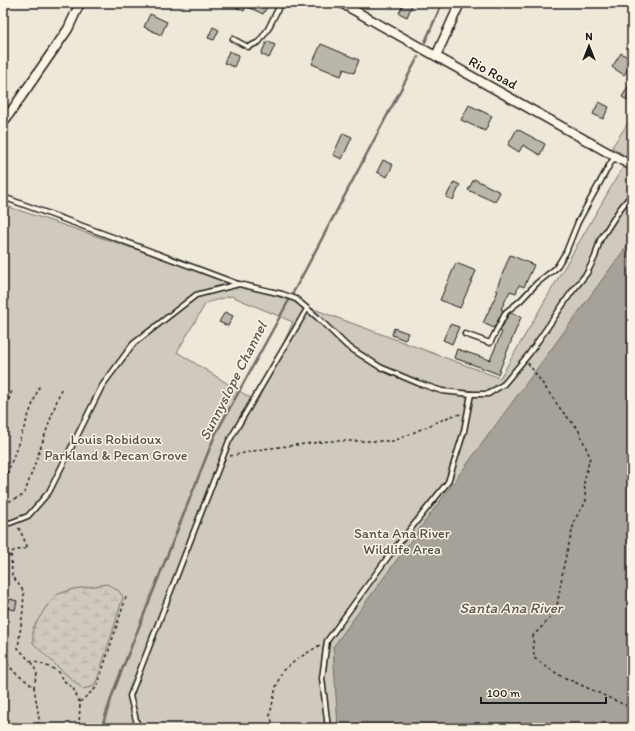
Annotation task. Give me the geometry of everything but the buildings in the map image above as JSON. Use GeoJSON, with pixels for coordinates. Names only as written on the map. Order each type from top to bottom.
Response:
{"type":"FeatureCollection","features":[{"type":"Feature","properties":{"kind":"street"},"geometry":{"type":"LineString","coordinates":[[3,123],[68,29],[80,3]]}},
{"type":"Feature","properties":{"kind":"street","name":"Rio Road"},"geometry":{"type":"LineString","coordinates":[[341,3],[632,166]]}},
{"type":"Feature","properties":{"kind":"street"},"geometry":{"type":"LineString","coordinates":[[436,56],[460,3]]}},
{"type":"Feature","properties":{"kind":"lane"},"geometry":{"type":"LineString","coordinates":[[232,39],[248,47],[259,42],[268,29],[281,3]]}},
{"type":"Feature","properties":{"kind":"lane"},"geometry":{"type":"LineString","coordinates":[[465,334],[490,343],[506,312],[537,283],[556,268],[566,252],[578,222],[615,157]]}},
{"type":"Feature","properties":{"kind":"lane"},"geometry":{"type":"LineString","coordinates":[[3,197],[239,284],[282,294],[296,299],[347,346],[380,367],[418,383],[442,391],[488,394],[504,384],[525,359],[571,293],[587,273],[595,257],[600,240],[620,209],[632,194]]}},
{"type":"Feature","properties":{"kind":"lane"},"geometry":{"type":"LineString","coordinates":[[3,521],[10,523],[28,516],[49,492],[102,386],[133,344],[196,295],[239,284]]}},
{"type":"Feature","properties":{"kind":"lane"},"geometry":{"type":"LineString","coordinates":[[138,728],[130,696],[229,441],[308,309]]}},
{"type":"Feature","properties":{"kind":"lane"},"geometry":{"type":"LineString","coordinates":[[328,728],[322,678],[327,641],[388,557],[448,482],[464,431],[471,394]]}},
{"type":"Feature","properties":{"kind":"lane"},"geometry":{"type":"LineString","coordinates":[[3,722],[6,728]]}},
{"type":"Feature","properties":{"kind":"path"},"geometry":{"type":"LineString","coordinates":[[525,359],[562,411],[578,429],[590,457],[584,482],[586,502],[575,519],[564,564],[556,612],[533,636],[534,658],[559,675],[632,707]]}},
{"type":"Feature","properties":{"kind":"path"},"geometry":{"type":"LineString","coordinates":[[3,484],[40,384]]}},
{"type":"Feature","properties":{"kind":"path"},"geometry":{"type":"LineString","coordinates":[[3,417],[12,390]]}},
{"type":"Feature","properties":{"kind":"path"},"geometry":{"type":"LineString","coordinates":[[3,499],[10,501],[24,495],[61,390]]}},
{"type":"Feature","properties":{"kind":"path"},"geometry":{"type":"LineString","coordinates":[[223,458],[263,449],[329,441],[394,441],[451,416],[468,413]]}},
{"type":"Feature","properties":{"kind":"path"},"geometry":{"type":"LineString","coordinates":[[3,560],[11,555],[13,551],[28,548],[16,521]]}},
{"type":"Feature","properties":{"kind":"path"},"geometry":{"type":"LineString","coordinates":[[11,555],[12,575],[24,592],[18,648],[31,662],[37,674],[34,690]]}},
{"type":"Feature","properties":{"kind":"path"},"geometry":{"type":"LineString","coordinates":[[80,702],[97,687],[126,597]]}},
{"type":"Feature","properties":{"kind":"path"},"geometry":{"type":"LineString","coordinates":[[274,728],[270,715],[276,688],[282,671],[299,658],[327,641]]}},
{"type":"Feature","properties":{"kind":"path"},"geometry":{"type":"LineString","coordinates":[[3,659],[14,672],[34,687],[39,718],[38,728]]}},
{"type":"Feature","properties":{"kind":"path"},"geometry":{"type":"LineString","coordinates":[[31,662],[52,668],[58,672],[63,680],[73,688],[80,702],[79,728]]}},
{"type":"Feature","properties":{"kind":"green space","name":"Santa Ana River Wildlife Area"},"geometry":{"type":"Polygon","coordinates":[[[632,117],[632,728],[3,728],[3,205],[300,304],[500,378],[628,158],[612,147],[632,117]],[[231,296],[206,303],[177,352],[257,402],[293,322],[231,296]]]}},
{"type":"Feature","properties":{"kind":"green space"},"geometry":{"type":"Polygon","coordinates":[[[107,584],[119,591],[123,597],[95,686],[83,689],[33,643],[33,628],[46,607],[58,594],[74,589],[107,584]]]}},
{"type":"Feature","properties":{"kind":"water","name":"Santa Ana River"},"geometry":{"type":"Polygon","coordinates":[[[632,239],[632,728],[338,728],[333,647],[632,239]]]}},
{"type":"Feature","properties":{"kind":"waterway","name":"Sunnyslope Channel"},"geometry":{"type":"LineString","coordinates":[[425,42],[442,3]]}},
{"type":"Feature","properties":{"kind":"waterway","name":"Sunnyslope Channel"},"geometry":{"type":"LineString","coordinates":[[98,728],[103,723],[114,690],[215,435],[300,280],[418,57]]}},
{"type":"Feature","properties":{"kind":"park label","name":"Louis Robidoux Parkland & Pecan Grove"},"geometry":{"type":"Point","coordinates":[116,448]}}]}
